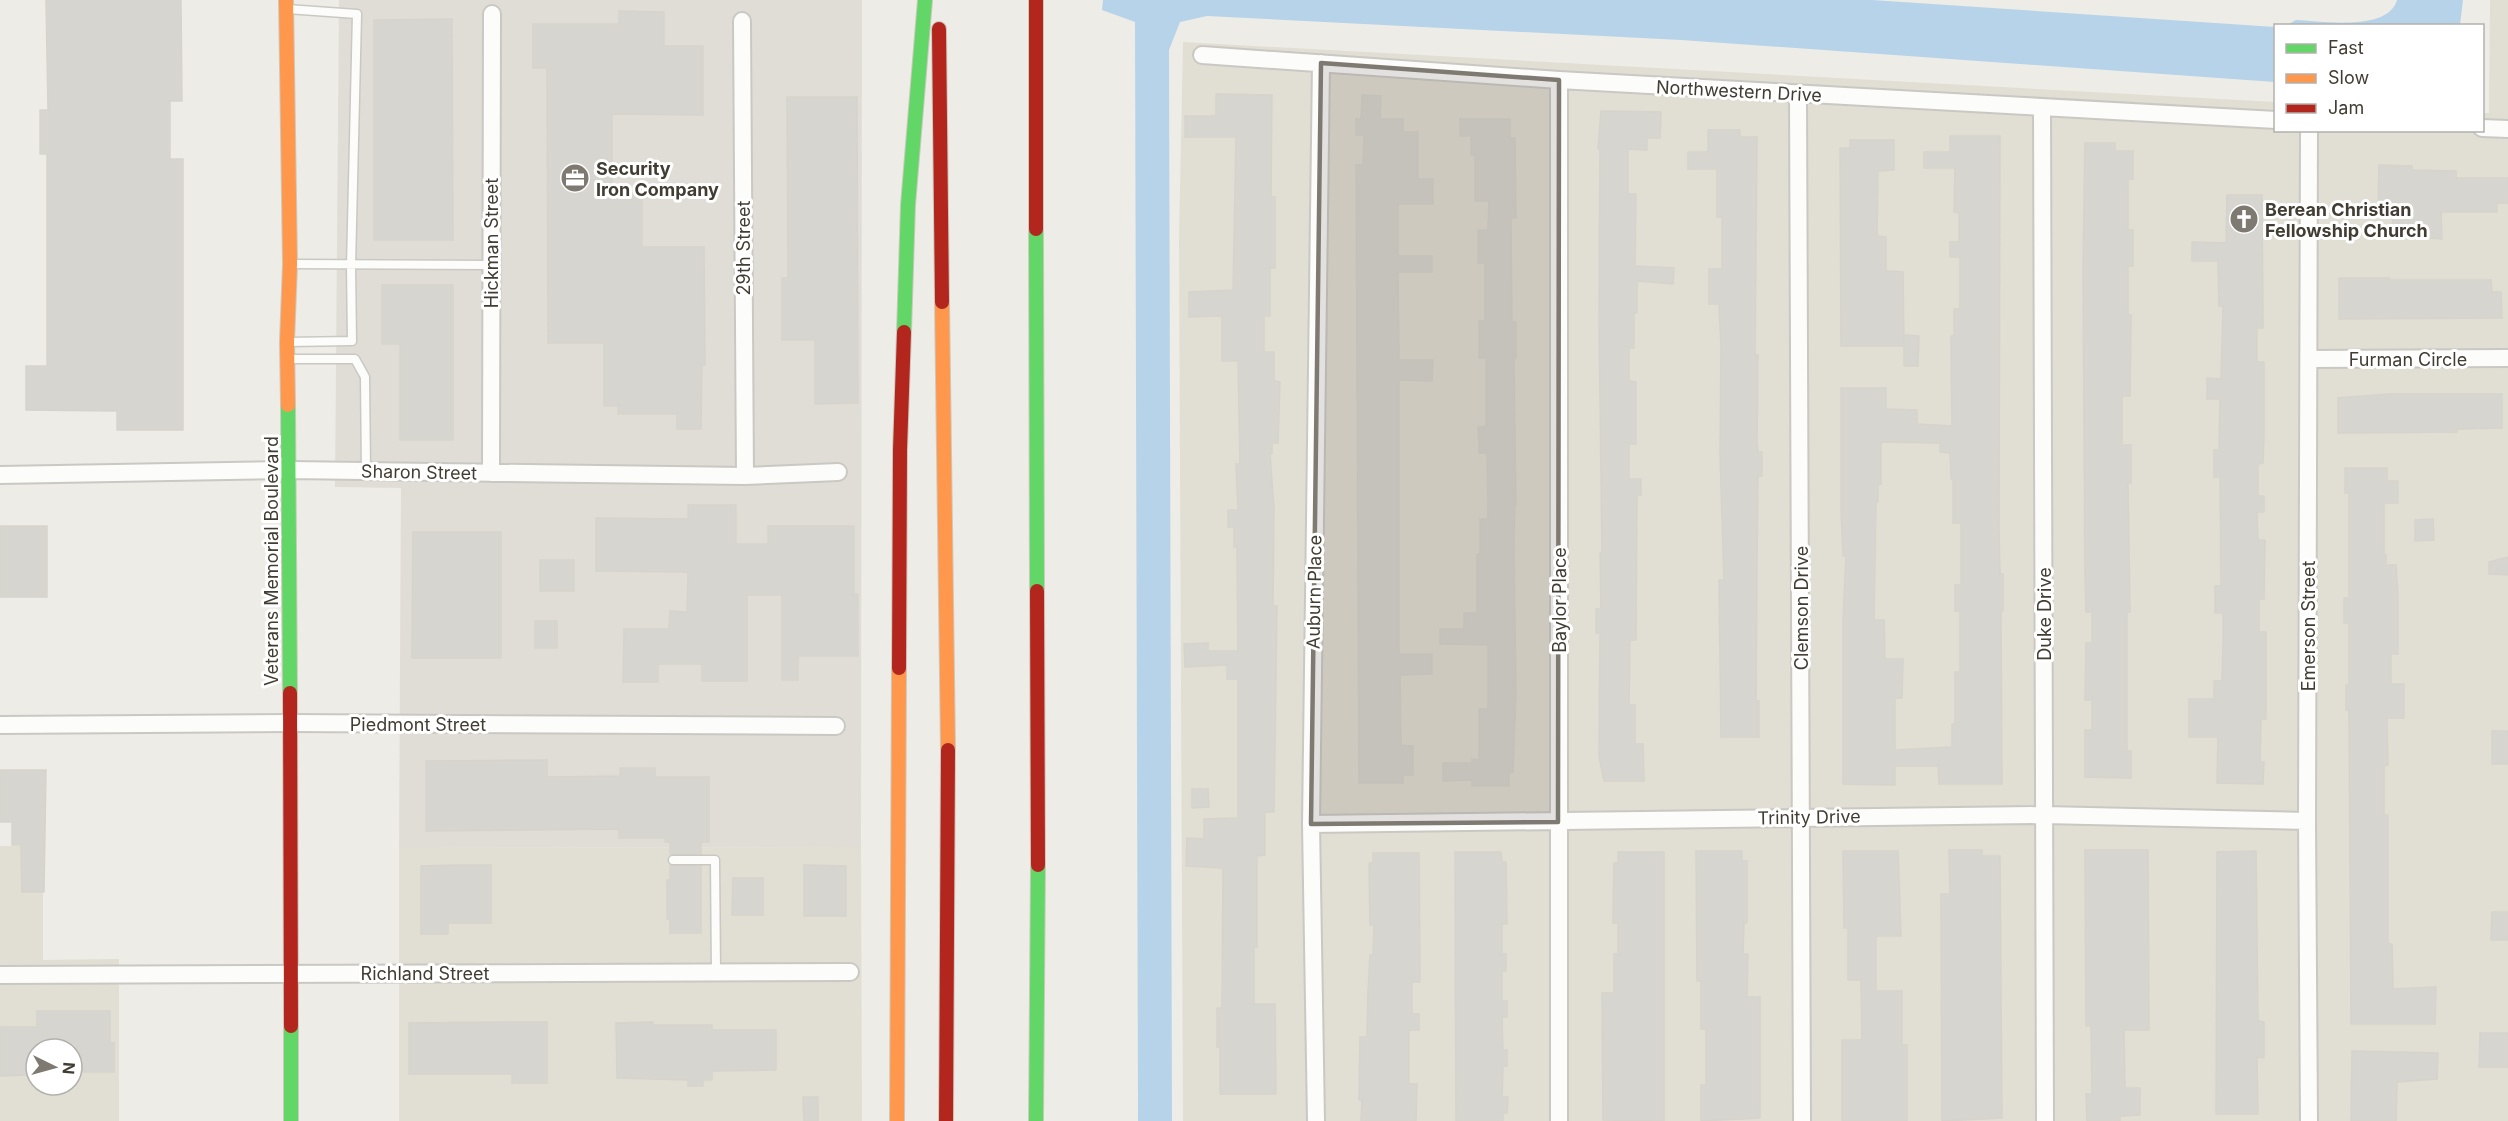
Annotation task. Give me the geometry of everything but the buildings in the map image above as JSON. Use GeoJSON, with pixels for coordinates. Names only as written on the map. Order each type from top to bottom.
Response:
{"type":"FeatureCollection","features":[{"type":"Feature","properties":{"kind":"main road"},"geometry":{"type":"LineString","coordinates":[[897,1121],[900,450],[908,205],[925,0]]}},
{"type":"Feature","properties":{"kind":"main road"},"geometry":{"type":"LineString","coordinates":[[938,0],[948,740],[946,1121]]}},
{"type":"Feature","properties":{"kind":"main road"},"geometry":{"type":"LineString","coordinates":[[1036,0],[1038,936],[1036,1121]]}},
{"type":"Feature","properties":{"kind":"main road","name":"Veterans Memorial Boulevard"},"geometry":{"type":"LineString","coordinates":[[286,5],[290,264],[287,342],[290,470],[291,1121]]}},
{"type":"Feature","properties":{"kind":"main road"},"geometry":{"type":"LineString","coordinates":[[1038,936],[1051,1086]]}},
{"type":"Feature","properties":{"kind":"street","name":"Hickman Street"},"geometry":{"type":"LineString","coordinates":[[491,473],[492,14]]}},
{"type":"Feature","properties":{"kind":"street","name":"29th Street"},"geometry":{"type":"LineString","coordinates":[[742,21],[745,476]]}},
{"type":"Feature","properties":{"kind":"street","name":"Northwestern Drive"},"geometry":{"type":"LineString","coordinates":[[1202,55],[1559,80],[2274,120]]}},
{"type":"Feature","properties":{"kind":"street","name":"Auburn Place"},"geometry":{"type":"LineString","coordinates":[[1316,1121],[1311,824],[1321,63]]}},
{"type":"Feature","properties":{"kind":"street","name":"Baylor Place"},"geometry":{"type":"LineString","coordinates":[[1558,1121],[1559,80]]}},
{"type":"Feature","properties":{"kind":"street","name":"Clemson Drive"},"geometry":{"type":"LineString","coordinates":[[1798,94],[1802,1121]]}},
{"type":"Feature","properties":{"kind":"street","name":"Duke Drive"},"geometry":{"type":"LineString","coordinates":[[2042,107],[2045,1121]]}},
{"type":"Feature","properties":{"kind":"street"},"geometry":{"type":"LineString","coordinates":[[2484,128],[2508,129]]}},
{"type":"Feature","properties":{"kind":"street","name":"Emerson Street"},"geometry":{"type":"LineString","coordinates":[[2309,132],[2307,821],[2309,1121]]}},
{"type":"Feature","properties":{"kind":"street","name":"Furman Circle"},"geometry":{"type":"LineString","coordinates":[[2309,359],[2508,358]]}},
{"type":"Feature","properties":{"kind":"street","name":"Sharon Street"},"geometry":{"type":"LineString","coordinates":[[0,475],[290,470],[745,476],[838,472]]}},
{"type":"Feature","properties":{"kind":"street","name":"Piedmont Street"},"geometry":{"type":"LineString","coordinates":[[0,725],[290,723],[836,726]]}},
{"type":"Feature","properties":{"kind":"street","name":"Trinity Drive"},"geometry":{"type":"LineString","coordinates":[[1311,824],[2044,815],[2307,821]]}},
{"type":"Feature","properties":{"kind":"street","name":"Richland Street"},"geometry":{"type":"LineString","coordinates":[[0,975],[850,972]]}},
{"type":"Feature","properties":{"kind":"lane"},"geometry":{"type":"LineString","coordinates":[[286,5],[357,15],[351,266],[352,341],[287,342]]}},
{"type":"Feature","properties":{"kind":"lane"},"geometry":{"type":"LineString","coordinates":[[290,264],[491,265]]}},
{"type":"Feature","properties":{"kind":"lane"},"geometry":{"type":"LineString","coordinates":[[288,359],[355,359],[365,377],[366,471]]}},
{"type":"Feature","properties":{"kind":"lane"},"geometry":{"type":"LineString","coordinates":[[673,860],[715,860],[716,972]]}},
{"type":"Feature","properties":{"kind":"highlighted area"},"geometry":{"type":"Polygon","coordinates":[[[1321,63],[1559,80],[1558,822],[1311,824],[1321,63]]]}},
{"type":"Feature","properties":{"kind":"shaded area"},"geometry":{"type":"Polygon","coordinates":[[[339,0],[862,0],[861,847],[399,848],[401,488],[335,487],[339,0]]]}},
{"type":"Feature","properties":{"kind":"shaded area"},"geometry":{"type":"Polygon","coordinates":[[[2490,0],[2508,0],[2508,1121],[1183,1121],[1179,241],[1183,42],[2274,102],[2274,132],[2484,132],[2484,113],[2489,113],[2490,0]]]}},
{"type":"Feature","properties":{"kind":"shaded area"},"geometry":{"type":"Polygon","coordinates":[[[0,846],[43,846],[43,960],[119,959],[119,1121],[0,1121],[0,846]]]}},
{"type":"Feature","properties":{"kind":"shaded area"},"geometry":{"type":"Polygon","coordinates":[[[861,847],[862,1121],[399,1121],[399,848],[861,847]]]}},
{"type":"Feature","properties":{"kind":"water"},"geometry":{"type":"Polygon","coordinates":[[[1103,0],[1872,0],[2274,27],[2274,82],[1681,40],[1207,16],[1180,22],[1169,50],[1172,1121],[1138,1121],[1135,22],[1102,10],[1103,0]]]}},
{"type":"Feature","properties":{"kind":"water"},"geometry":{"type":"Polygon","coordinates":[[[2397,0],[2463,0],[2460,24],[2289,24],[2296,20],[2337,23],[2368,21],[2381,17],[2391,10],[2397,0]]]}},
{"type":"Feature","properties":{"kind":"traffic: fast"},"geometry":{"type":"LineString","coordinates":[[904,332],[908,205],[925,0]]}},
{"type":"Feature","properties":{"kind":"traffic: fast"},"geometry":{"type":"LineString","coordinates":[[1036,229],[1037,591]]}},
{"type":"Feature","properties":{"kind":"traffic: fast"},"geometry":{"type":"LineString","coordinates":[[288,405],[290,693]]}},
{"type":"Feature","properties":{"kind":"traffic: fast"},"geometry":{"type":"LineString","coordinates":[[1036,1121],[1038,865]]}},
{"type":"Feature","properties":{"kind":"traffic: fast"},"geometry":{"type":"LineString","coordinates":[[291,1026],[291,1121]]}},
{"type":"Feature","properties":{"kind":"traffic: slow"},"geometry":{"type":"LineString","coordinates":[[286,0],[290,264],[287,342],[288,405]]}},
{"type":"Feature","properties":{"kind":"traffic: slow"},"geometry":{"type":"LineString","coordinates":[[942,302],[948,750]]}},
{"type":"Feature","properties":{"kind":"traffic: slow"},"geometry":{"type":"LineString","coordinates":[[897,1121],[899,668]]}},
{"type":"Feature","properties":{"kind":"traffic: jam"},"geometry":{"type":"LineString","coordinates":[[1036,0],[1036,229]]}},
{"type":"Feature","properties":{"kind":"traffic: jam"},"geometry":{"type":"LineString","coordinates":[[939,29],[942,302]]}},
{"type":"Feature","properties":{"kind":"traffic: jam"},"geometry":{"type":"LineString","coordinates":[[899,668],[900,450],[904,332]]}},
{"type":"Feature","properties":{"kind":"traffic: jam"},"geometry":{"type":"LineString","coordinates":[[1037,591],[1038,865]]}},
{"type":"Feature","properties":{"kind":"traffic: jam"},"geometry":{"type":"LineString","coordinates":[[290,693],[291,1026]]}},
{"type":"Feature","properties":{"kind":"traffic: jam"},"geometry":{"type":"LineString","coordinates":[[946,1121],[948,750]]}},
{"type":"Feature","properties":{"kind":"place","name":"Security Iron Company"},"geometry":{"type":"Point","coordinates":[575,178]}},
{"type":"Feature","properties":{"kind":"place","name":"Berean Christian Fellowship Church"},"geometry":{"type":"Point","coordinates":[2244,219]}}]}
